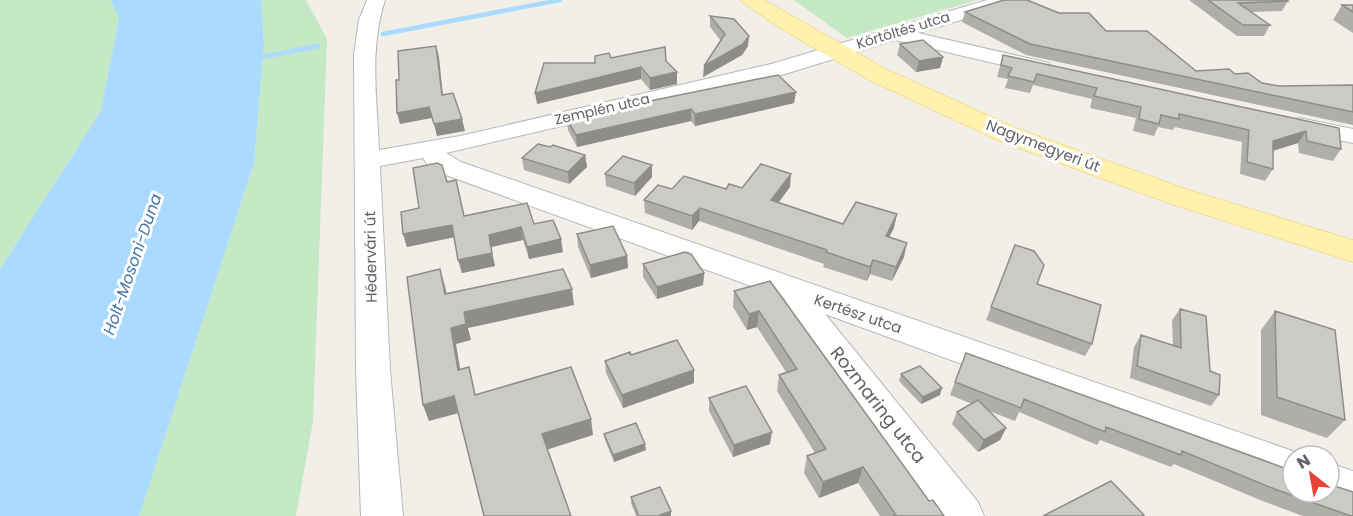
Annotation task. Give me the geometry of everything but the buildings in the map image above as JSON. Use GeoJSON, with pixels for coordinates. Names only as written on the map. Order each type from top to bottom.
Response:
{"type":"FeatureCollection","features":[{"type":"Feature","properties":{"kind":"main road","name":"Nagymegyeri út"},"geometry":{"type":"LineString","coordinates":[[750,0],[834,51],[926,98],[1050,150],[1235,215],[1353,251]]}},
{"type":"Feature","properties":{"kind":"street","name":"Hédervári út"},"geometry":{"type":"LineString","coordinates":[[376,0],[369,20],[364,54],[369,160],[373,370],[382,516]]}},
{"type":"Feature","properties":{"kind":"street","name":"Körtöltés utca"},"geometry":{"type":"LineString","coordinates":[[834,51],[1007,0]]}},
{"type":"Feature","properties":{"kind":"street"},"geometry":{"type":"LineString","coordinates":[[895,34],[1058,71]]}},
{"type":"Feature","properties":{"kind":"street","name":"Zemplén utca"},"geometry":{"type":"LineString","coordinates":[[369,160],[431,149],[777,69],[834,51]]}},
{"type":"Feature","properties":{"kind":"street"},"geometry":{"type":"LineString","coordinates":[[1274,119],[1353,136]]}},
{"type":"Feature","properties":{"kind":"street","name":"Kertész utca"},"geometry":{"type":"LineString","coordinates":[[431,149],[436,159],[452,168],[1281,464]]}},
{"type":"Feature","properties":{"kind":"street","name":"Rozmaring utca"},"geometry":{"type":"LineString","coordinates":[[795,291],[814,323],[963,516]]}},
{"type":"Feature","properties":{"kind":"green space"},"geometry":{"type":"Polygon","coordinates":[[[0,0],[110,0],[119,17],[101,111],[0,269],[0,0]]]}},
{"type":"Feature","properties":{"kind":"green space"},"geometry":{"type":"Polygon","coordinates":[[[261,0],[306,0],[327,39],[313,421],[296,516],[139,516],[254,163],[264,42],[261,0]]]}},
{"type":"Feature","properties":{"kind":"green space"},"geometry":{"type":"Polygon","coordinates":[[[794,0],[977,0],[847,38],[794,0]]]}},
{"type":"Feature","properties":{"kind":"water","name":"Holt-Mosoni-Duna"},"geometry":{"type":"Polygon","coordinates":[[[110,0],[261,0],[264,42],[254,163],[139,516],[0,516],[0,269],[101,111],[119,17],[110,0]]]}},
{"type":"Feature","properties":{"kind":"waterway"},"geometry":{"type":"LineString","coordinates":[[383,34],[560,0]]}},
{"type":"Feature","properties":{"kind":"waterway"},"geometry":{"type":"LineString","coordinates":[[257,58],[318,46]]}}]}
